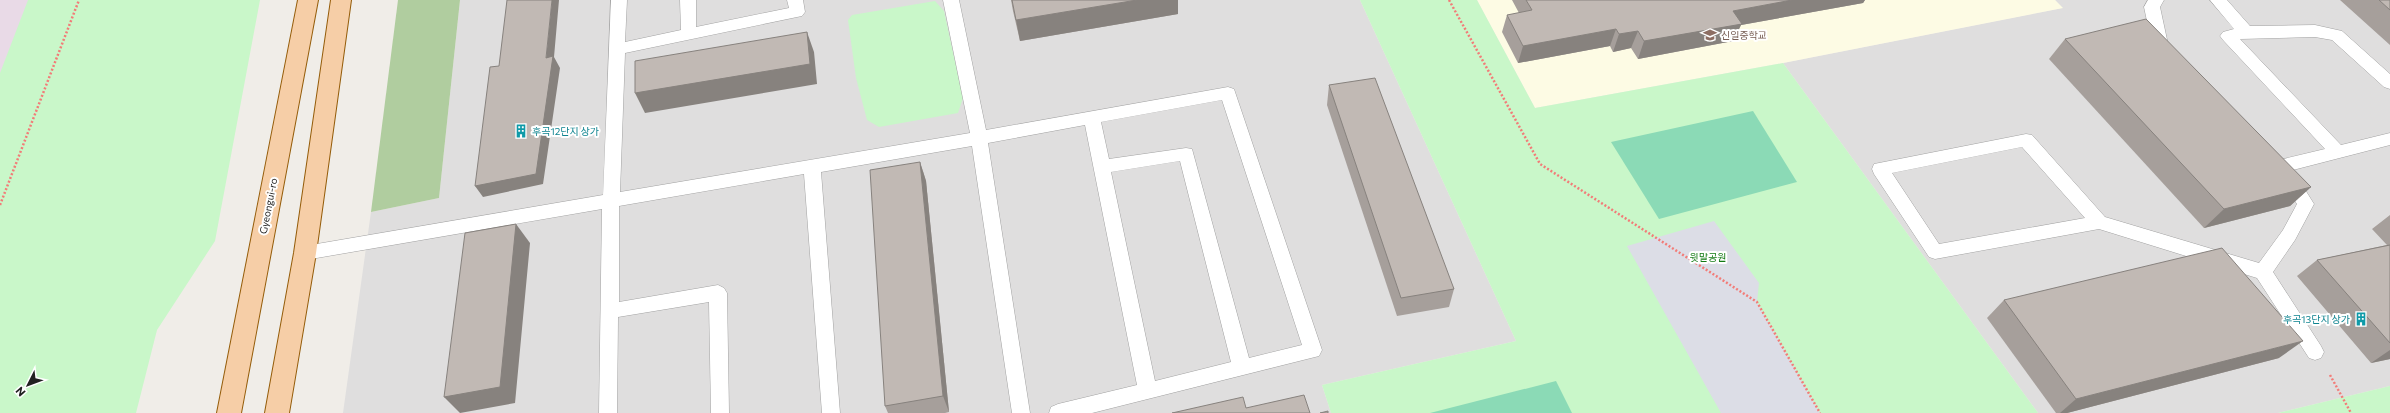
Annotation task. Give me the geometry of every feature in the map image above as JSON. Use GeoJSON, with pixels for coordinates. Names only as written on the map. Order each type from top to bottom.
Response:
{"type":"FeatureCollection","features":[{"type":"Feature","properties":{"kind":"main road","name":"Gyeongui-ro"},"geometry":{"type":"LineString","coordinates":[[229,413],[308,0]]}},
{"type":"Feature","properties":{"kind":"main road"},"geometry":{"type":"LineString","coordinates":[[277,413],[305,253],[340,0]]}},
{"type":"Feature","properties":{"kind":"lane"},"geometry":{"type":"LineString","coordinates":[[608,413],[611,202],[619,0]]}},
{"type":"Feature","properties":{"kind":"lane"},"geometry":{"type":"LineString","coordinates":[[688,0],[689,32]]}},
{"type":"Feature","properties":{"kind":"lane"},"geometry":{"type":"LineString","coordinates":[[617,49],[689,32],[797,12],[795,0]]}},
{"type":"Feature","properties":{"kind":"lane"},"geometry":{"type":"LineString","coordinates":[[951,0],[979,138],[1021,413]]}},
{"type":"Feature","properties":{"kind":"lane"},"geometry":{"type":"LineString","coordinates":[[2156,0],[2152,7],[2159,47],[2170,58]]}},
{"type":"Feature","properties":{"kind":"lane"},"geometry":{"type":"LineString","coordinates":[[2218,0],[2246,32]]}},
{"type":"Feature","properties":{"kind":"lane"},"geometry":{"type":"LineString","coordinates":[[2338,152],[2228,36],[2246,32],[2315,31],[2337,35],[2390,83]]}},
{"type":"Feature","properties":{"kind":"lane"},"geometry":{"type":"LineString","coordinates":[[305,253],[611,202],[1228,93],[1313,350],[1058,413]]}},
{"type":"Feature","properties":{"kind":"lane"},"geometry":{"type":"LineString","coordinates":[[1092,118],[1148,391]]}},
{"type":"Feature","properties":{"kind":"lane"},"geometry":{"type":"LineString","coordinates":[[2262,272],[2289,235],[2306,204],[2276,160],[2338,152],[2390,139]]}},
{"type":"Feature","properties":{"kind":"lane"},"geometry":{"type":"LineString","coordinates":[[2098,222],[2026,140],[1880,169],[1935,252],[2098,222],[2262,272],[2315,352]]}},
{"type":"Feature","properties":{"kind":"lane"},"geometry":{"type":"LineString","coordinates":[[1102,168],[1186,154],[1242,368]]}},
{"type":"Feature","properties":{"kind":"lane"},"geometry":{"type":"LineString","coordinates":[[812,167],[831,413]]}},
{"type":"Feature","properties":{"kind":"lane"},"geometry":{"type":"LineString","coordinates":[[609,311],[718,293],[720,413]]}},
{"type":"Feature","properties":{"kind":"path"},"geometry":{"type":"LineString","coordinates":[[0,205],[79,0]]}},
{"type":"Feature","properties":{"kind":"path"},"geometry":{"type":"LineString","coordinates":[[1449,0],[1540,164],[1757,302],[1820,413]]}},
{"type":"Feature","properties":{"kind":"path"},"geometry":{"type":"LineString","coordinates":[[2315,352],[2351,413]]}},
{"type":"Feature","properties":{"kind":"shaded area"},"geometry":{"type":"Polygon","coordinates":[[[0,0],[52,0],[0,141],[0,0]]]}},
{"type":"Feature","properties":{"kind":"shaded area"},"geometry":{"type":"Polygon","coordinates":[[[460,0],[1360,0],[1516,341],[1322,385],[1331,413],[343,413],[371,212],[439,198],[460,0]]]}},
{"type":"Feature","properties":{"kind":"shaded area","name":"신일중학교"},"geometry":{"type":"Polygon","coordinates":[[[1477,0],[2055,0],[2063,8],[1783,63],[1535,108],[1477,0]]]}},
{"type":"Feature","properties":{"kind":"shaded area"},"geometry":{"type":"Polygon","coordinates":[[[2055,0],[2390,0],[2390,386],[2278,413],[2038,413],[1783,63],[2062,8],[2055,0]]]}},
{"type":"Feature","properties":{"kind":"shaded area","name":"윗말공원"},"geometry":{"type":"Polygon","coordinates":[[[1714,221],[1759,283],[1757,302],[1820,413],[1721,413],[1627,246],[1714,221]]]}},
{"type":"Feature","properties":{"kind":"green space"},"geometry":{"type":"Polygon","coordinates":[[[28,0],[260,0],[215,241],[157,330],[136,413],[0,413],[0,73],[28,0]]]}},
{"type":"Feature","properties":{"kind":"green space"},"geometry":{"type":"Polygon","coordinates":[[[398,0],[460,0],[439,198],[371,212],[398,0]]]}},
{"type":"Feature","properties":{"kind":"green space","name":"윗말공원"},"geometry":{"type":"Polygon","coordinates":[[[1360,0],[1477,0],[1535,108],[1783,63],[2038,413],[1331,413],[1322,385],[1516,341],[1360,0]]]}},
{"type":"Feature","properties":{"kind":"green space"},"geometry":{"type":"Polygon","coordinates":[[[935,1],[944,11],[963,98],[958,113],[879,127],[867,120],[856,78],[848,20],[852,15],[935,1]]]}},
{"type":"Feature","properties":{"kind":"green space"},"geometry":{"type":"Polygon","coordinates":[[[1753,111],[1797,182],[1659,219],[1611,142],[1753,111]]]}},
{"type":"Feature","properties":{"kind":"green space"},"geometry":{"type":"Polygon","coordinates":[[[1556,381],[1572,413],[1430,413],[1556,381]]]}},
{"type":"Feature","properties":{"kind":"green space"},"geometry":{"type":"Polygon","coordinates":[[[2390,386],[2390,413],[2278,413],[2390,386]]]}},
{"type":"Feature","properties":{"kind":"building"},"geometry":{"type":"Polygon","coordinates":[[[507,0],[552,0],[546,58],[553,56],[536,174],[475,186],[490,67],[499,66],[507,0]]]}},
{"type":"Feature","properties":{"kind":"building"},"geometry":{"type":"Polygon","coordinates":[[[1012,0],[1137,0],[1016,20],[1012,0]]]}},
{"type":"Feature","properties":{"kind":"building"},"geometry":{"type":"Polygon","coordinates":[[[1526,0],[1792,0],[1733,11],[1742,24],[1644,41],[1638,31],[1619,34],[1616,29],[1523,46],[1507,15],[1532,10],[1526,0]]]}},
{"type":"Feature","properties":{"kind":"building"},"geometry":{"type":"Polygon","coordinates":[[[2379,0],[2390,0],[2390,10],[2379,0]]]}},
{"type":"Feature","properties":{"kind":"building"},"geometry":{"type":"Polygon","coordinates":[[[2146,19],[2311,187],[2224,209],[2065,39],[2146,19]]]}},
{"type":"Feature","properties":{"kind":"building"},"geometry":{"type":"Polygon","coordinates":[[[807,32],[810,64],[635,93],[635,61],[807,32]]]}},
{"type":"Feature","properties":{"kind":"building"},"geometry":{"type":"Polygon","coordinates":[[[1375,78],[1454,289],[1401,298],[1329,85],[1375,78]]]}},
{"type":"Feature","properties":{"kind":"building"},"geometry":{"type":"Polygon","coordinates":[[[920,162],[943,396],[885,406],[870,170],[920,162]]]}},
{"type":"Feature","properties":{"kind":"building"},"geometry":{"type":"Polygon","coordinates":[[[516,224],[500,387],[444,397],[465,233],[516,224]]]}},
{"type":"Feature","properties":{"kind":"building"},"geometry":{"type":"Polygon","coordinates":[[[2390,245],[2390,343],[2317,260],[2390,245]]]}},
{"type":"Feature","properties":{"kind":"building"},"geometry":{"type":"Polygon","coordinates":[[[2222,248],[2303,341],[2076,399],[2004,300],[2222,248]]]}},
{"type":"Feature","properties":{"kind":"building"},"geometry":{"type":"Polygon","coordinates":[[[1304,395],[1310,413],[1172,413],[1243,397],[1246,408],[1304,395]]]}},
{"type":"Feature","properties":{"kind":"place","name":"신일중학교"},"geometry":{"type":"Point","coordinates":[1710,35]}},
{"type":"Feature","properties":{"kind":"place","name":"후곡12단지 상가"},"geometry":{"type":"Point","coordinates":[521,131]}},
{"type":"Feature","properties":{"kind":"place","name":"후곡13단지 상가"},"geometry":{"type":"Point","coordinates":[2361,319]}}]}
